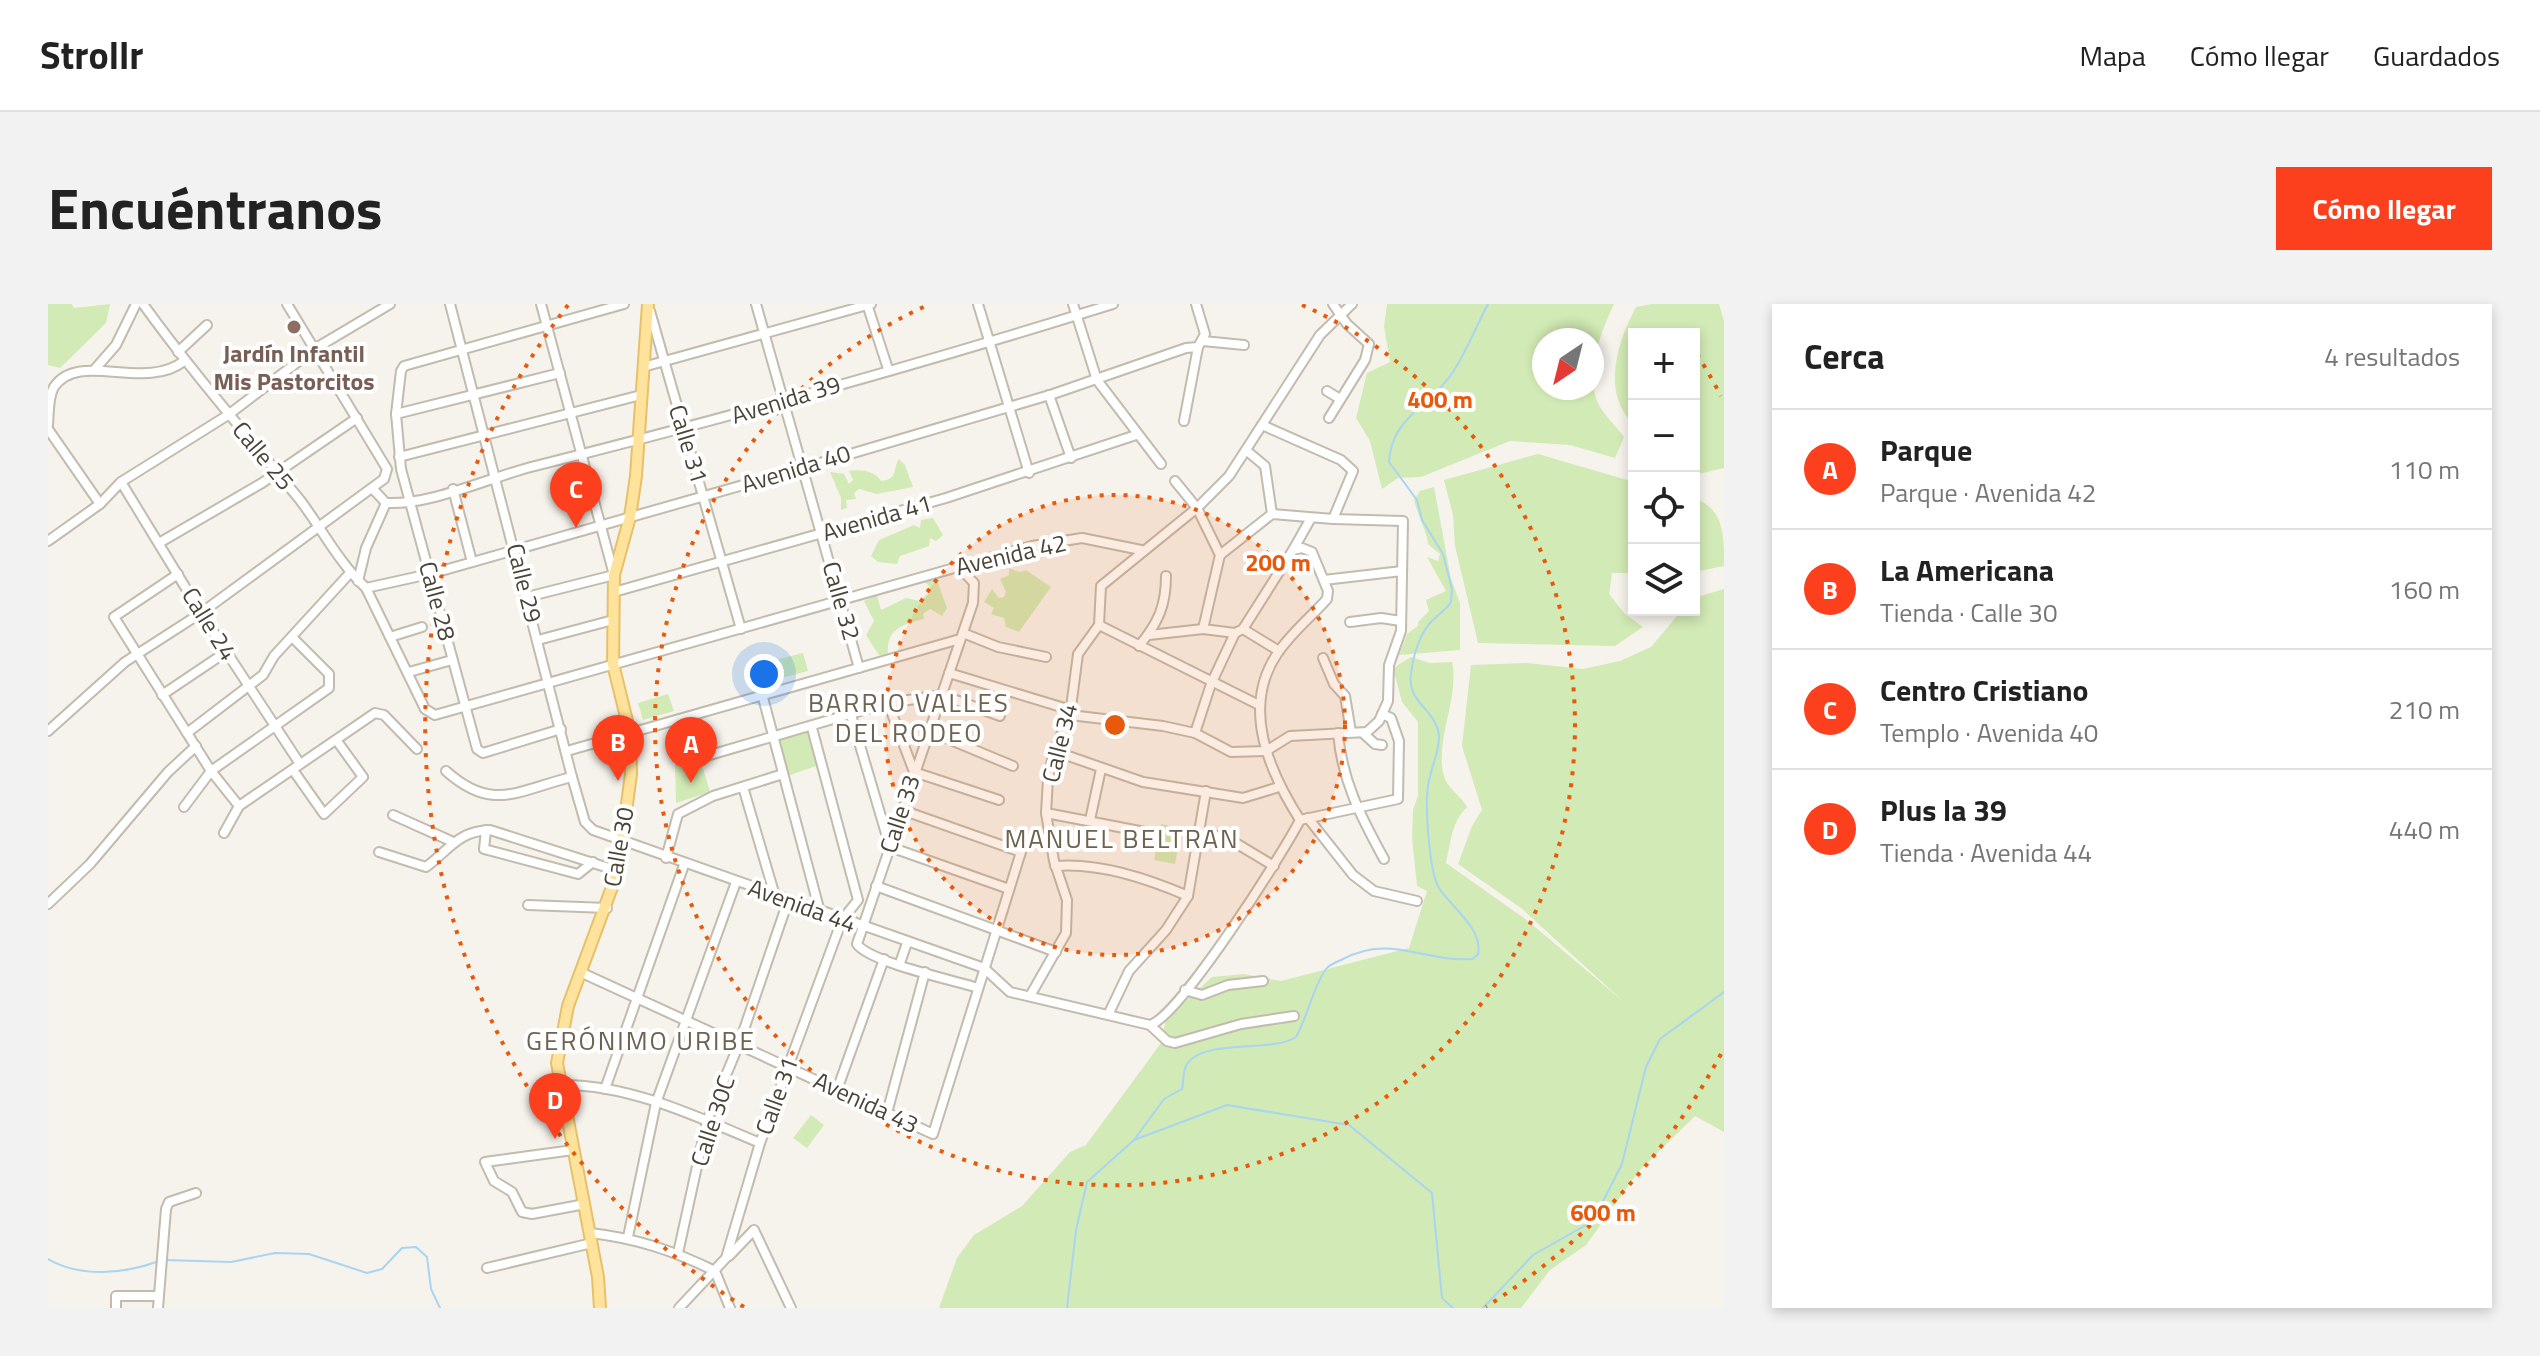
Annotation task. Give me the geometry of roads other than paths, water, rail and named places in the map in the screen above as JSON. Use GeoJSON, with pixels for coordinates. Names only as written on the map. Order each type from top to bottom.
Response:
{"type":"FeatureCollection","features":[{"type":"Feature","properties":{"kind":"main road","name":"Calle 30"},"geometry":{"type":"LineString","coordinates":[[600,1308],[591,1238],[557,1063],[560,1036],[580,972],[607,908],[618,871],[631,774],[630,733],[613,664],[614,575],[630,517],[649,307]]}},
{"type":"Feature","properties":{"kind":"street"},"geometry":{"type":"LineString","coordinates":[[95,369],[121,338],[136,304]]}},
{"type":"Feature","properties":{"kind":"street","name":"Calle 25"},"geometry":{"type":"LineString","coordinates":[[143,304],[184,361],[321,527],[350,573]]}},
{"type":"Feature","properties":{"kind":"street"},"geometry":{"type":"LineString","coordinates":[[48,731],[136,655],[201,613],[321,527],[387,474],[316,348],[287,304]]}},
{"type":"Feature","properties":{"kind":"street"},"geometry":{"type":"LineString","coordinates":[[48,541],[100,504],[121,482],[228,415],[316,348],[387,304]]}},
{"type":"Feature","properties":{"kind":"street","name":"Calle 29"},"geometry":{"type":"LineString","coordinates":[[450,304],[585,822],[621,842]]}},
{"type":"Feature","properties":{"kind":"street","name":"Calle 30"},"geometry":{"type":"LineString","coordinates":[[541,304],[614,575]]}},
{"type":"Feature","properties":{"kind":"street"},"geometry":{"type":"LineString","coordinates":[[462,352],[624,304]]}},
{"type":"Feature","properties":{"kind":"street","name":"Calle 32"},"geometry":{"type":"LineString","coordinates":[[756,304],[859,668]]}},
{"type":"Feature","properties":{"kind":"street"},"geometry":{"type":"LineString","coordinates":[[643,367],[868,304],[888,369]]}},
{"type":"Feature","properties":{"kind":"street"},"geometry":{"type":"LineString","coordinates":[[978,304],[1029,473]]}},
{"type":"Feature","properties":{"kind":"street"},"geometry":{"type":"LineString","coordinates":[[1073,304],[1097,380],[1161,464]]}},
{"type":"Feature","properties":{"kind":"street","name":"Avenida 39"},"geometry":{"type":"LineString","coordinates":[[411,504],[496,477],[683,430],[888,369],[990,344],[1113,304]]}},
{"type":"Feature","properties":{"kind":"street"},"geometry":{"type":"LineString","coordinates":[[1184,421],[1200,344],[1205,334],[1196,304]]}},
{"type":"Feature","properties":{"kind":"street"},"geometry":{"type":"LineString","coordinates":[[1329,418],[1365,360],[1369,344],[1333,304]]}},
{"type":"Feature","properties":{"kind":"street"},"geometry":{"type":"LineString","coordinates":[[1141,550],[1197,508],[1229,476],[1320,335],[1352,304]]}},
{"type":"Feature","properties":{"kind":"street","name":"Calle 31"},"geometry":{"type":"LineString","coordinates":[[649,307],[741,629]]}},
{"type":"Feature","properties":{"kind":"street"},"geometry":{"type":"LineString","coordinates":[[178,352],[207,325]]}},
{"type":"Feature","properties":{"kind":"street"},"geometry":{"type":"LineString","coordinates":[[1200,344],[1244,345]]}},
{"type":"Feature","properties":{"kind":"street","name":"Avenida 40"},"geometry":{"type":"LineString","coordinates":[[362,585],[430,574],[704,497],[1049,395],[1200,344]]}},
{"type":"Feature","properties":{"kind":"street","name":"Calle 28"},"geometry":{"type":"LineString","coordinates":[[462,352],[404,366],[396,414],[399,457],[464,708],[477,749],[483,753],[561,729]]}},
{"type":"Feature","properties":{"kind":"street"},"geometry":{"type":"LineString","coordinates":[[100,504],[48,427],[54,386],[73,375],[95,369],[152,376],[166,373],[184,361]]}},
{"type":"Feature","properties":{"kind":"street"},"geometry":{"type":"LineString","coordinates":[[396,414],[560,373]]}},
{"type":"Feature","properties":{"kind":"street"},"geometry":{"type":"LineString","coordinates":[[1327,391],[1340,399]]}},
{"type":"Feature","properties":{"kind":"street"},"geometry":{"type":"LineString","coordinates":[[399,457],[641,395]]}},
{"type":"Feature","properties":{"kind":"street"},"geometry":{"type":"LineString","coordinates":[[1049,395],[1071,458]]}},
{"type":"Feature","properties":{"kind":"street"},"geometry":{"type":"LineString","coordinates":[[159,543],[278,473],[357,418]]}},
{"type":"Feature","properties":{"kind":"street"},"geometry":{"type":"LineString","coordinates":[[1262,425],[1341,460],[1353,471],[1333,519]]}},
{"type":"Feature","properties":{"kind":"street","name":"Avenida 41"},"geometry":{"type":"LineString","coordinates":[[614,592],[822,535],[1029,473],[1136,435]]}},
{"type":"Feature","properties":{"kind":"street"},"geometry":{"type":"LineString","coordinates":[[1247,451],[1265,466],[1272,514]]}},
{"type":"Feature","properties":{"kind":"street"},"geometry":{"type":"LineString","coordinates":[[1175,481],[1197,508],[1220,555]]}},
{"type":"Feature","properties":{"kind":"street","name":"Calle 24"},"geometry":{"type":"LineString","coordinates":[[121,482],[201,613],[275,725],[324,814],[363,777],[337,741]]}},
{"type":"Feature","properties":{"kind":"street"},"geometry":{"type":"LineString","coordinates":[[372,488],[386,503],[411,504]]}},
{"type":"Feature","properties":{"kind":"street"},"geometry":{"type":"LineString","coordinates":[[453,489],[472,562]]}},
{"type":"Feature","properties":{"kind":"street"},"geometry":{"type":"LineString","coordinates":[[362,585],[366,548],[386,503]]}},
{"type":"Feature","properties":{"kind":"street"},"geometry":{"type":"LineString","coordinates":[[1203,629],[1220,555],[1272,514],[1403,521],[1399,641],[1389,665],[1389,691],[1382,714],[1363,733]]}},
{"type":"Feature","properties":{"kind":"street"},"geometry":{"type":"LineString","coordinates":[[1195,733],[1211,684],[1239,631],[1311,518]]}},
{"type":"Feature","properties":{"kind":"street","name":"Avenida 42"},"geometry":{"type":"LineString","coordinates":[[613,664],[939,571],[961,569],[1032,546],[1082,538],[1141,550]]}},
{"type":"Feature","properties":{"kind":"street"},"geometry":{"type":"LineString","coordinates":[[1293,550],[1302,548],[1312,552],[1324,580],[1327,599],[1279,651],[1260,687],[1259,705],[1266,751],[1279,787],[1353,875],[1374,891],[1417,901]]}},
{"type":"Feature","properties":{"kind":"street","name":"Calle 34"},"geometry":{"type":"LineString","coordinates":[[1030,996],[1066,933],[1067,900],[1055,866],[1046,813],[1054,751],[1070,713],[1078,654],[1099,625],[1101,586],[1141,550]]}},
{"type":"Feature","properties":{"kind":"street","name":"Calle 33"},"geometry":{"type":"LineString","coordinates":[[862,927],[962,636],[975,588],[971,578],[961,569]]}},
{"type":"Feature","properties":{"kind":"street"},"geometry":{"type":"LineString","coordinates":[[1324,580],[1402,571]]}},
{"type":"Feature","properties":{"kind":"street"},"geometry":{"type":"LineString","coordinates":[[187,733],[263,675],[274,656],[350,573],[362,585],[409,672],[425,709],[435,715],[613,664]]}},
{"type":"Feature","properties":{"kind":"street"},"geometry":{"type":"LineString","coordinates":[[178,574],[114,617],[211,771],[239,806]]}},
{"type":"Feature","properties":{"kind":"street"},"geometry":{"type":"LineString","coordinates":[[527,597],[614,575]]}},
{"type":"Feature","properties":{"kind":"street"},"geometry":{"type":"LineString","coordinates":[[1139,646],[1165,606],[1166,576]]}},
{"type":"Feature","properties":{"kind":"street"},"geometry":{"type":"LineString","coordinates":[[1350,622],[1381,618],[1401,621]]}},
{"type":"Feature","properties":{"kind":"street"},"geometry":{"type":"LineString","coordinates":[[538,640],[613,620]]}},
{"type":"Feature","properties":{"kind":"street"},"geometry":{"type":"LineString","coordinates":[[1099,625],[1211,684],[1259,705]]}},
{"type":"Feature","properties":{"kind":"street"},"geometry":{"type":"LineString","coordinates":[[392,640],[422,627]]}},
{"type":"Feature","properties":{"kind":"street"},"geometry":{"type":"LineString","coordinates":[[1149,635],[1203,629],[1239,631],[1279,651]]}},
{"type":"Feature","properties":{"kind":"street"},"geometry":{"type":"LineString","coordinates":[[567,751],[962,636],[1046,657]]}},
{"type":"Feature","properties":{"kind":"street"},"geometry":{"type":"LineString","coordinates":[[184,807],[211,771],[332,683],[329,674],[293,638]]}},
{"type":"Feature","properties":{"kind":"street"},"geometry":{"type":"LineString","coordinates":[[162,695],[226,652]]}},
{"type":"Feature","properties":{"kind":"street"},"geometry":{"type":"LineString","coordinates":[[1323,658],[1334,684],[1345,696],[1351,732]]}},
{"type":"Feature","properties":{"kind":"street"},"geometry":{"type":"LineString","coordinates":[[409,672],[452,660]]}},
{"type":"Feature","properties":{"kind":"street"},"geometry":{"type":"LineString","coordinates":[[949,673],[1070,713],[1195,733],[1231,752],[1266,751],[1290,736],[1351,732],[1363,733],[1375,744],[1382,745]]}},
{"type":"Feature","properties":{"kind":"street"},"geometry":{"type":"LineString","coordinates":[[762,694],[820,912]]}},
{"type":"Feature","properties":{"kind":"street"},"geometry":{"type":"LineString","coordinates":[[703,757],[812,728],[888,703],[942,695],[1000,716]]}},
{"type":"Feature","properties":{"kind":"street"},"geometry":{"type":"LineString","coordinates":[[888,703],[914,772],[999,800]]}},
{"type":"Feature","properties":{"kind":"street"},"geometry":{"type":"LineString","coordinates":[[224,833],[239,806],[375,713],[381,713],[417,749]]}},
{"type":"Feature","properties":{"kind":"street"},"geometry":{"type":"LineString","coordinates":[[1150,1025],[1163,1018],[1185,990],[1304,819],[1395,802],[1400,795],[1399,741],[1391,718],[1382,714]]}},
{"type":"Feature","properties":{"kind":"street"},"geometry":{"type":"LineString","coordinates":[[851,715],[890,847],[1009,889]]}},
{"type":"Feature","properties":{"kind":"street","name":"Calle 31"},"geometry":{"type":"LineString","coordinates":[[679,1308],[726,1258],[760,1143],[788,1065],[842,920],[858,900],[812,728]]}},
{"type":"Feature","properties":{"kind":"street"},"geometry":{"type":"LineString","coordinates":[[929,731],[1013,766]]}},
{"type":"Feature","properties":{"kind":"street"},"geometry":{"type":"LineString","coordinates":[[1338,733],[1341,767],[1357,809],[1384,859]]}},
{"type":"Feature","properties":{"kind":"street"},"geometry":{"type":"LineString","coordinates":[[48,904],[90,864],[168,772],[196,746]]}},
{"type":"Feature","properties":{"kind":"street"},"geometry":{"type":"LineString","coordinates":[[1054,751],[1143,782],[1243,798],[1279,787]]}},
{"type":"Feature","properties":{"kind":"street"},"geometry":{"type":"LineString","coordinates":[[1090,820],[1101,769]]}},
{"type":"Feature","properties":{"kind":"street"},"geometry":{"type":"LineString","coordinates":[[446,771],[463,787],[491,797],[572,777]]}},
{"type":"Feature","properties":{"kind":"street"},"geometry":{"type":"LineString","coordinates":[[666,858],[673,822],[678,814],[713,796],[783,774]]}},
{"type":"Feature","properties":{"kind":"street"},"geometry":{"type":"LineString","coordinates":[[743,787],[775,896]]}},
{"type":"Feature","properties":{"kind":"street"},"geometry":{"type":"LineString","coordinates":[[1109,1013],[1129,971],[1166,930],[1188,896],[1206,791]]}},
{"type":"Feature","properties":{"kind":"street"},"geometry":{"type":"LineString","coordinates":[[862,927],[859,948],[884,959],[978,988],[1021,852],[902,810]]}},
{"type":"Feature","properties":{"kind":"street"},"geometry":{"type":"LineString","coordinates":[[1046,813],[1145,832]]}},
{"type":"Feature","properties":{"kind":"street"},"geometry":{"type":"LineString","coordinates":[[393,815],[451,841]]}},
{"type":"Feature","properties":{"kind":"street"},"geometry":{"type":"LineString","coordinates":[[379,852],[426,867],[451,841],[475,830],[486,830],[618,871]]}},
{"type":"Feature","properties":{"kind":"street"},"geometry":{"type":"LineString","coordinates":[[486,830],[484,849],[516,859],[578,874],[593,862]]}},
{"type":"Feature","properties":{"kind":"street"},"geometry":{"type":"LineString","coordinates":[[1199,830],[1234,842],[1274,866]]}},
{"type":"Feature","properties":{"kind":"street","name":"Avenida 44"},"geometry":{"type":"LineString","coordinates":[[621,842],[984,968]]}},
{"type":"Feature","properties":{"kind":"street"},"geometry":{"type":"LineString","coordinates":[[1055,866],[1076,864],[1158,883],[1188,896]]}},
{"type":"Feature","properties":{"kind":"street"},"geometry":{"type":"LineString","coordinates":[[605,1089],[684,865]]}},
{"type":"Feature","properties":{"kind":"street"},"geometry":{"type":"LineString","coordinates":[[628,1237],[656,1103],[736,882]]}},
{"type":"Feature","properties":{"kind":"street"},"geometry":{"type":"LineString","coordinates":[[876,886],[1056,952]]}},
{"type":"Feature","properties":{"kind":"street","name":"Calle 30C"},"geometry":{"type":"LineString","coordinates":[[678,1253],[707,1121],[739,1044],[788,901]]}},
{"type":"Feature","properties":{"kind":"street"},"geometry":{"type":"LineString","coordinates":[[528,905],[607,908]]}},
{"type":"Feature","properties":{"kind":"street"},"geometry":{"type":"LineString","coordinates":[[900,963],[907,943]]}},
{"type":"Feature","properties":{"kind":"street"},"geometry":{"type":"LineString","coordinates":[[837,1090],[884,959]]}},
{"type":"Feature","properties":{"kind":"street"},"geometry":{"type":"LineString","coordinates":[[984,968],[1010,992],[1150,1025],[1167,1041],[1175,1043],[1241,1024],[1294,1016]]}},
{"type":"Feature","properties":{"kind":"street","name":"Avenida 43"},"geometry":{"type":"LineString","coordinates":[[580,972],[933,1134],[978,988]]}},
{"type":"Feature","properties":{"kind":"street"},"geometry":{"type":"LineString","coordinates":[[887,1113],[925,972]]}},
{"type":"Feature","properties":{"kind":"street"},"geometry":{"type":"LineString","coordinates":[[1185,990],[1202,995],[1228,985],[1263,981]]}},
{"type":"Feature","properties":{"kind":"street"},"geometry":{"type":"LineString","coordinates":[[559,1085],[605,1089],[656,1103],[760,1143]]}},
{"type":"Feature","properties":{"kind":"street"},"geometry":{"type":"LineString","coordinates":[[573,1150],[485,1162],[494,1181],[512,1192],[522,1212],[532,1214],[585,1204]]}},
{"type":"Feature","properties":{"kind":"street"},"geometry":{"type":"LineString","coordinates":[[158,1308],[166,1209],[169,1202],[196,1193]]}},
{"type":"Feature","properties":{"kind":"street"},"geometry":{"type":"LineString","coordinates":[[726,1258],[754,1230],[791,1308]]}},
{"type":"Feature","properties":{"kind":"street"},"geometry":{"type":"LineString","coordinates":[[487,1268],[591,1238],[628,1237],[678,1253],[715,1271],[730,1308]]}},
{"type":"Feature","properties":{"kind":"street"},"geometry":{"type":"LineString","coordinates":[[116,1308],[116,1296],[158,1296]]}},
{"type":"Feature","properties":{"kind":"waterway"},"geometry":{"type":"LineString","coordinates":[[1134,1140],[1164,1099],[1182,1089],[1185,1067],[1196,1056],[1223,1048],[1285,1042],[1296,1037],[1321,977],[1333,964],[1359,952],[1376,949],[1455,959],[1473,959],[1478,954],[1476,935],[1439,888],[1433,868],[1427,795],[1438,750],[1438,729],[1413,692],[1411,684],[1413,660],[1421,637],[1451,602],[1452,589],[1443,554],[1422,520],[1417,500],[1389,462],[1397,434],[1453,372],[1488,304]]}},
{"type":"Feature","properties":{"kind":"waterway"},"geometry":{"type":"LineString","coordinates":[[1483,1308],[1533,1255],[1593,1221],[1622,1164],[1646,1067],[1660,1039],[1724,992]]}},
{"type":"Feature","properties":{"kind":"waterway"},"geometry":{"type":"LineString","coordinates":[[1067,1308],[1076,1230],[1087,1182],[1134,1140],[1227,1105],[1349,1125],[1432,1193],[1442,1298],[1453,1308]]}},
{"type":"Feature","properties":{"kind":"waterway"},"geometry":{"type":"LineString","coordinates":[[165,1260],[231,1262],[275,1253],[309,1254],[367,1273],[382,1269],[402,1248],[416,1247],[427,1257],[431,1289],[440,1308]]}},
{"type":"Feature","properties":{"kind":"waterway"},"geometry":{"type":"LineString","coordinates":[[48,1259],[74,1269],[103,1272],[132,1269],[159,1261]]}},
{"type":"Feature","properties":{"kind":"place","name":"Jardín Infantil Mis Pastorcitos"},"geometry":{"type":"Point","coordinates":[294,327]}},
{"type":"Feature","properties":{"kind":"place","name":"Centro Cristiano"},"geometry":{"type":"Point","coordinates":[576,528]}},
{"type":"Feature","properties":{"kind":"place","name":"La Americana"},"geometry":{"type":"Point","coordinates":[618,781]}},
{"type":"Feature","properties":{"kind":"place","name":"Parque"},"geometry":{"type":"Point","coordinates":[691,783]}},
{"type":"Feature","properties":{"kind":"place","name":"Plus la 39"},"geometry":{"type":"Point","coordinates":[555,1139]}},
{"type":"Feature","properties":{"kind":"district","name":"BARRIO VALLES DEL RODEO"},"geometry":{"type":"Point","coordinates":[909,718]}},
{"type":"Feature","properties":{"kind":"district","name":"MANUEL BELTRAN"},"geometry":{"type":"Point","coordinates":[1122,839]}},
{"type":"Feature","properties":{"kind":"district","name":"GERÓNIMO URIBE"},"geometry":{"type":"Point","coordinates":[641,1041]}}]}
